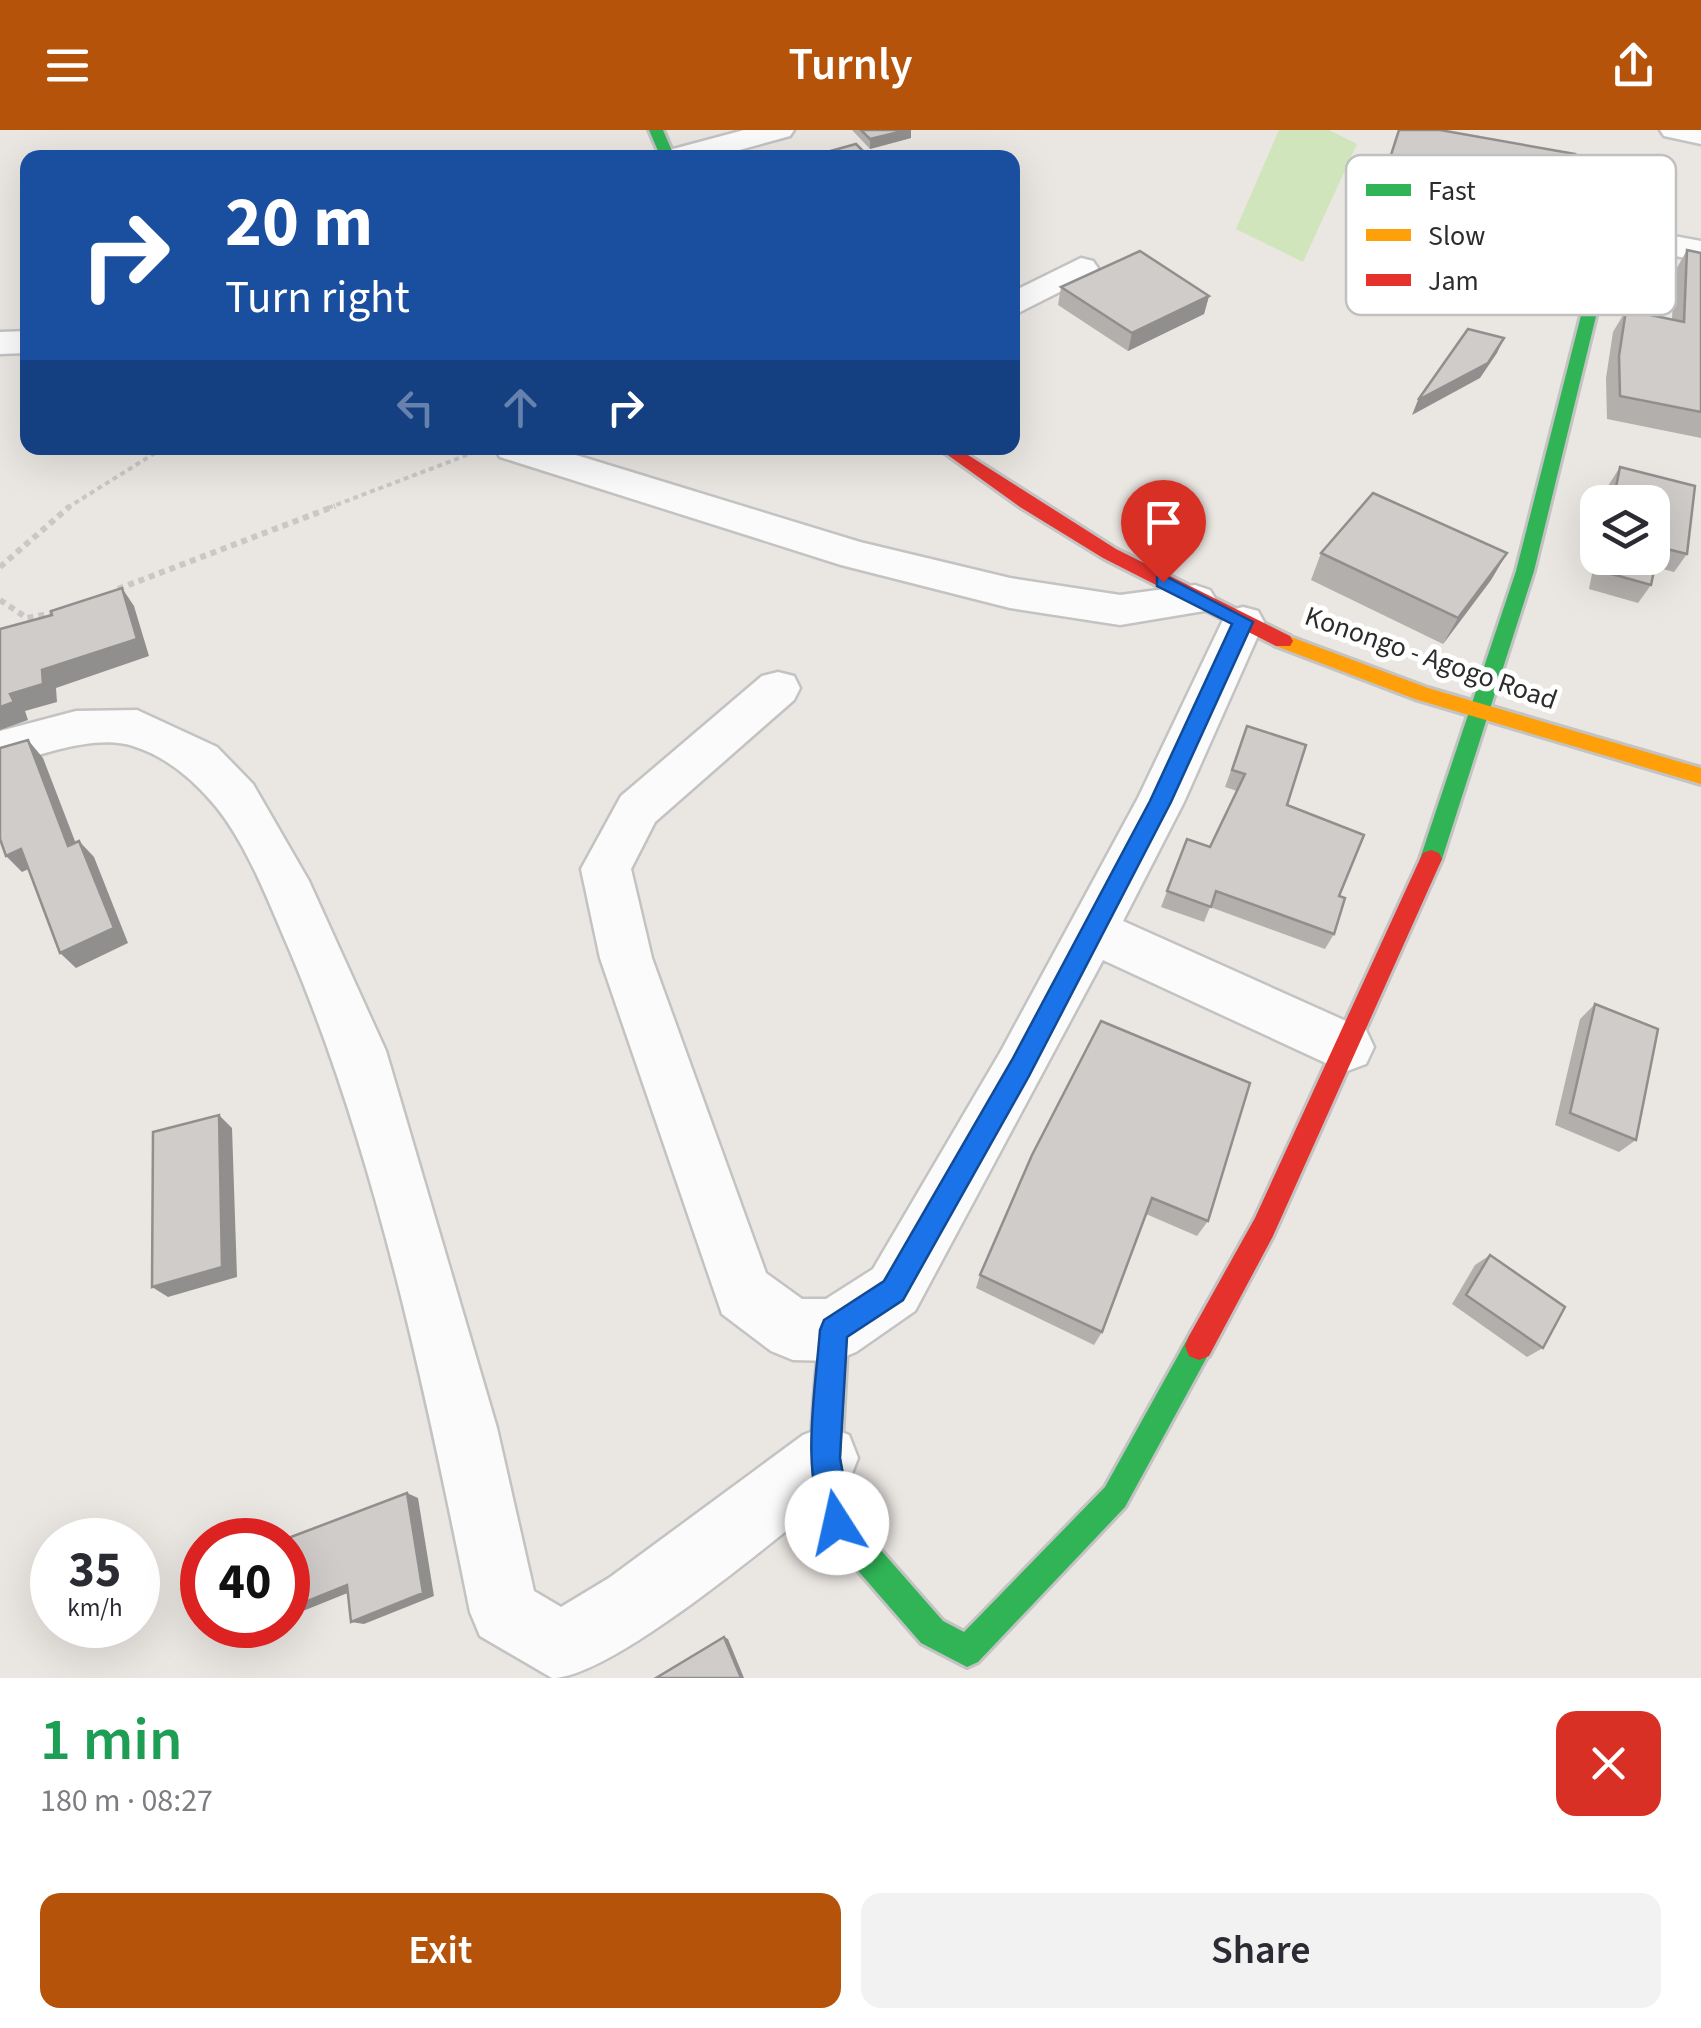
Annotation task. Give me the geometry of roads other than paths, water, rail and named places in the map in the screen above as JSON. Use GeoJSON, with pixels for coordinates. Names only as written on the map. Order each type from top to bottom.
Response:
{"type":"FeatureCollection","features":[{"type":"Feature","properties":{"kind":"street"},"geometry":{"type":"LineString","coordinates":[[702,150],[778,130]]}},
{"type":"Feature","properties":{"kind":"street"},"geometry":{"type":"LineString","coordinates":[[1675,130],[1701,135]]}},
{"type":"Feature","properties":{"kind":"street"},"geometry":{"type":"LineString","coordinates":[[1676,246],[1701,251]]}},
{"type":"Feature","properties":{"kind":"street"},"geometry":{"type":"LineString","coordinates":[[1020,302],[1081,268]]}},
{"type":"Feature","properties":{"kind":"street"},"geometry":{"type":"LineString","coordinates":[[834,1330],[826,1458],[837,1523],[932,1632],[967,1651],[1115,1497],[1264,1228],[1422,886],[1526,571],[1589,315]]}},
{"type":"Feature","properties":{"kind":"street"},"geometry":{"type":"LineString","coordinates":[[536,455],[854,555],[1010,593],[1120,610],[1195,600]]}},
{"type":"Feature","properties":{"kind":"street","name":"Konongo - Agogo Road"},"geometry":{"type":"LineString","coordinates":[[957,455],[1068,527],[1195,600],[1331,661],[1478,710],[1701,776]]}},
{"type":"Feature","properties":{"kind":"street"},"geometry":{"type":"LineString","coordinates":[[778,688],[638,809],[606,869],[626,958],[743,1293],[793,1329],[834,1330],[894,1290],[1160,802],[1243,622]]}},
{"type":"Feature","properties":{"kind":"street"},"geometry":{"type":"LineString","coordinates":[[0,748],[76,728],[137,726],[201,760],[236,797],[291,896],[359,1051],[465,1428],[504,1612],[561,1647],[634,1602],[826,1458]]}},
{"type":"Feature","properties":{"kind":"street"},"geometry":{"type":"LineString","coordinates":[[1092,931],[1347,1047]]}}]}
